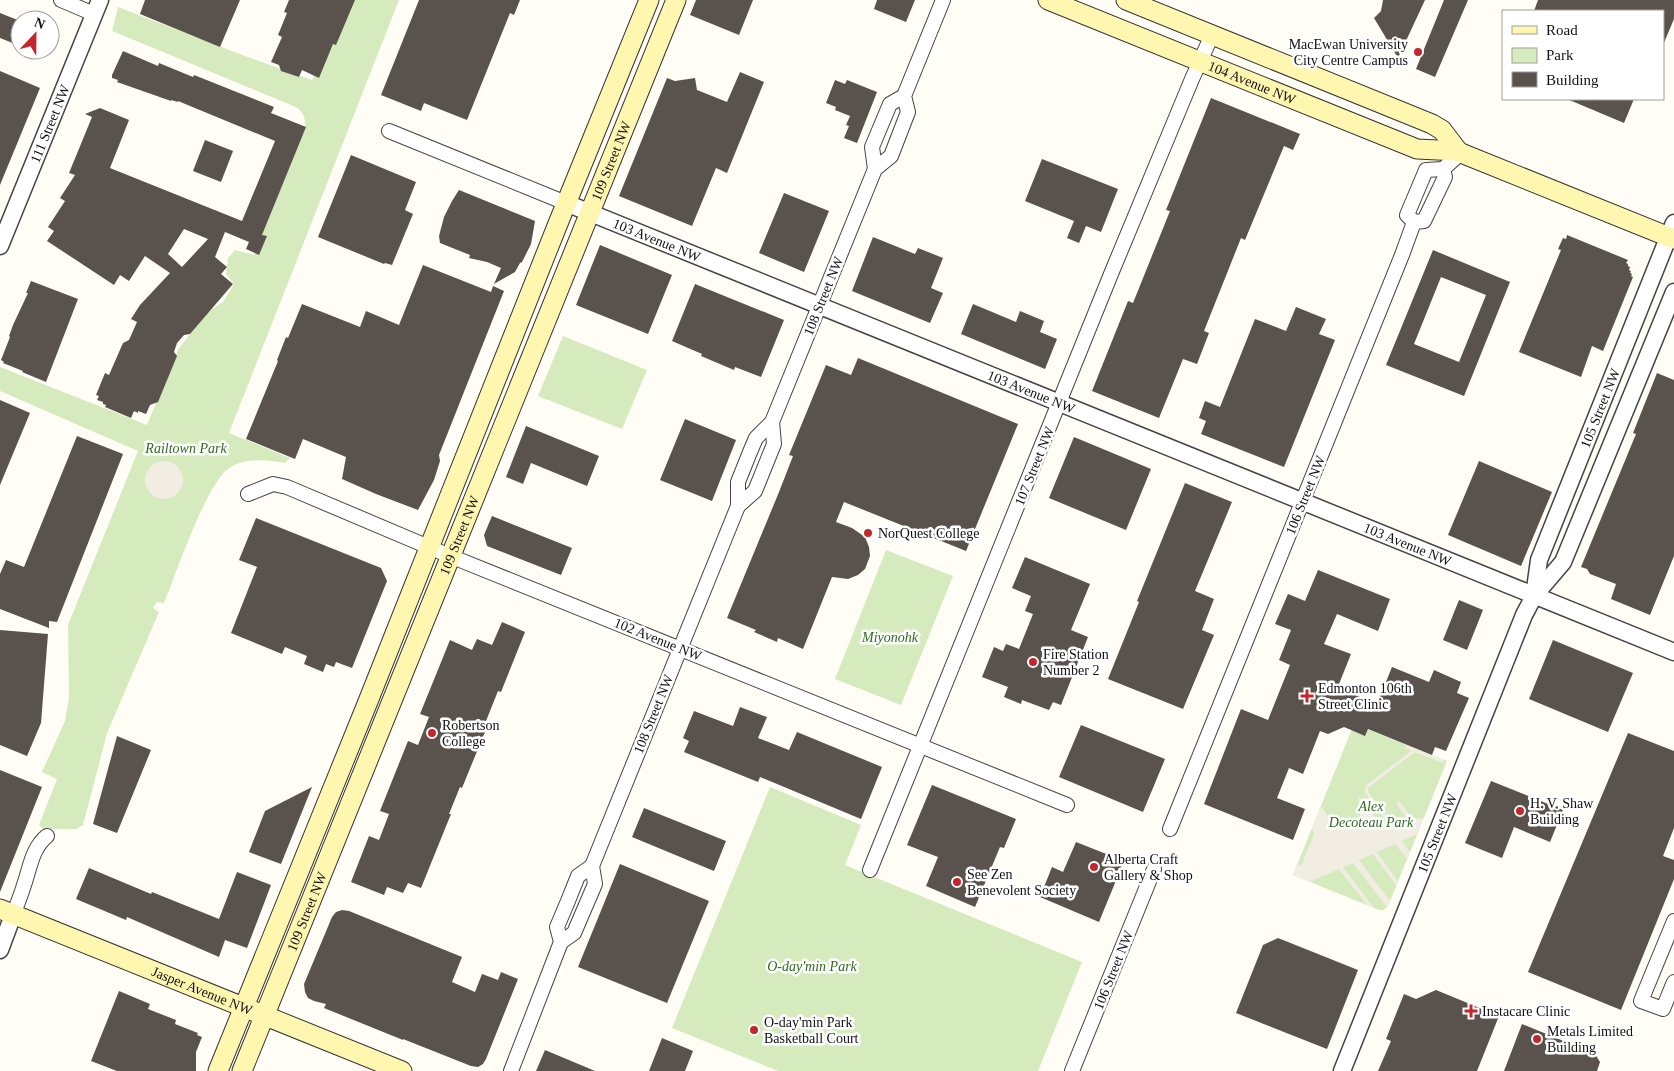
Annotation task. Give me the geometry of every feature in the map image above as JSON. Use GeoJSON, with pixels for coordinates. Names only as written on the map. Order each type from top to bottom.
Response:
{"type":"FeatureCollection","features":[{"type":"Feature","properties":{"kind":"main road","name":"109 Street NW"},"geometry":{"type":"LineString","coordinates":[[218,1071],[430,547],[566,203],[650,0]]}},
{"type":"Feature","properties":{"kind":"main road","name":"109 Street NW"},"geometry":{"type":"LineString","coordinates":[[242,1071],[676,0]]}},
{"type":"Feature","properties":{"kind":"main road","name":"104 Avenue NW"},"geometry":{"type":"LineString","coordinates":[[1048,0],[1417,149],[1459,152],[1672,233]]}},
{"type":"Feature","properties":{"kind":"main road","name":"104 Avenue NW"},"geometry":{"type":"LineString","coordinates":[[1126,0],[1432,124],[1442,130],[1459,152]]}},
{"type":"Feature","properties":{"kind":"main road","name":"Jasper Avenue NW"},"geometry":{"type":"LineString","coordinates":[[7,912],[402,1071]]}},
{"type":"Feature","properties":{"kind":"street"},"geometry":{"type":"LineString","coordinates":[[61,0],[97,7]]}},
{"type":"Feature","properties":{"kind":"street","name":"108 Street NW"},"geometry":{"type":"LineString","coordinates":[[561,942],[557,927],[578,876],[592,866],[738,506],[738,482],[743,468],[756,438],[772,422],[875,169],[891,156],[908,112],[904,96],[943,0]]}},
{"type":"Feature","properties":{"kind":"street","name":"111 Street NW"},"geometry":{"type":"LineString","coordinates":[[0,246],[97,7]]}},
{"type":"Feature","properties":{"kind":"street","name":"107 Street NW"},"geometry":{"type":"LineString","coordinates":[[870,870],[1059,403],[1212,35]]}},
{"type":"Feature","properties":{"kind":"street","name":"108 Street NW"},"geometry":{"type":"LineString","coordinates":[[875,169],[872,147],[890,104],[904,96]]}},
{"type":"Feature","properties":{"kind":"street","name":"103 Avenue NW"},"geometry":{"type":"LineString","coordinates":[[389,131],[1674,652]]}},
{"type":"Feature","properties":{"kind":"street"},"geometry":{"type":"LineString","coordinates":[[1414,222],[1407,215],[1426,170],[1443,169],[1459,152]]}},
{"type":"Feature","properties":{"kind":"street","name":"106 Street NW"},"geometry":{"type":"LineString","coordinates":[[1170,829],[1414,222],[1424,221],[1445,177],[1443,169]]}},
{"type":"Feature","properties":{"kind":"street","name":"105 Street NW"},"geometry":{"type":"LineString","coordinates":[[1534,596],[1539,560],[1672,233]]}},
{"type":"Feature","properties":{"kind":"street","name":"105 Street NW"},"geometry":{"type":"LineString","coordinates":[[1342,1071],[1524,615],[1534,596],[1563,562],[1674,292]]}},
{"type":"Feature","properties":{"kind":"street","name":"108 Street NW"},"geometry":{"type":"LineString","coordinates":[[738,506],[755,491],[774,444],[772,422]]}},
{"type":"Feature","properties":{"kind":"street","name":"102 Avenue NW"},"geometry":{"type":"LineString","coordinates":[[248,494],[274,484],[287,487],[450,556],[1067,805]]}},
{"type":"Feature","properties":{"kind":"street"},"geometry":{"type":"LineString","coordinates":[[0,950],[7,912],[24,887],[32,858],[40,842],[47,836]]}},
{"type":"Feature","properties":{"kind":"street","name":"108 Street NW"},"geometry":{"type":"LineString","coordinates":[[511,1071],[561,942],[574,933],[596,884],[592,866]]}},
{"type":"Feature","properties":{"kind":"street","name":"106 Street NW"},"geometry":{"type":"LineString","coordinates":[[1072,1071],[1154,869]]}},
{"type":"Feature","properties":{"kind":"street"},"geometry":{"type":"LineString","coordinates":[[1674,921],[1641,1001],[1663,1009],[1674,982]]}},
{"type":"Feature","properties":{"kind":"green space","name":"Railtown Park"},"geometry":{"type":"Polygon","coordinates":[[[348,0],[399,0],[229,433],[290,458],[285,463],[264,460],[242,462],[229,468],[220,477],[201,510],[164,603],[157,602],[153,608],[159,612],[107,733],[83,825],[76,829],[43,829],[39,825],[57,779],[42,772],[65,721],[69,698],[68,625],[138,451],[0,391],[0,367],[147,425],[178,350],[205,314],[223,302],[234,284],[226,274],[228,258],[235,250],[254,255],[305,126],[303,114],[296,107],[112,31],[118,7],[312,80],[348,0]]]}},
{"type":"Feature","properties":{"kind":"green space"},"geometry":{"type":"Polygon","coordinates":[[[563,336],[647,370],[622,429],[538,396],[563,336]]]}},
{"type":"Feature","properties":{"kind":"green space","name":"Miyonohk"},"geometry":{"type":"Polygon","coordinates":[[[886,550],[953,576],[901,705],[835,679],[886,550]]]}},
{"type":"Feature","properties":{"kind":"green space","name":"Alex Decoteau Park"},"geometry":{"type":"Polygon","coordinates":[[[1354,724],[1447,761],[1388,906],[1384,910],[1379,910],[1293,875],[1354,724]]]}},
{"type":"Feature","properties":{"kind":"green space","name":"O-day'min Park"},"geometry":{"type":"Polygon","coordinates":[[[770,787],[861,825],[845,865],[1082,962],[1038,1071],[778,1071],[672,1028],[770,787]]]}},
{"type":"Feature","properties":{"kind":"shaded area"},"geometry":{"type":"Polygon","coordinates":[[[164,461],[178,466],[183,480],[178,494],[164,499],[150,494],[145,480],[150,466],[164,461]]]}},
{"type":"Feature","properties":{"kind":"shaded area"},"geometry":{"type":"Polygon","coordinates":[[[1407,745],[1444,760],[1443,763],[1415,752],[1368,788],[1368,792],[1391,822],[1408,820],[1396,803],[1399,801],[1413,819],[1424,818],[1417,834],[1402,841],[1410,852],[1407,859],[1395,844],[1377,852],[1398,881],[1396,885],[1373,854],[1359,860],[1390,901],[1388,906],[1353,863],[1343,867],[1375,909],[1367,905],[1339,869],[1309,882],[1293,875],[1297,865],[1301,866],[1314,835],[1312,828],[1321,806],[1336,828],[1361,825],[1358,795],[1380,823],[1387,822],[1365,793],[1365,786],[1411,751],[1405,748],[1407,745]]]}},
{"type":"Feature","properties":{"kind":"building"},"geometry":{"type":"Polygon","coordinates":[[[145,0],[240,0],[220,47],[140,14],[145,0]]]}},
{"type":"Feature","properties":{"kind":"building"},"geometry":{"type":"Polygon","coordinates":[[[289,0],[355,0],[336,45],[333,44],[319,78],[302,70],[299,77],[281,71],[279,65],[271,62],[282,37],[278,35],[287,13],[284,12],[289,0]]]}},
{"type":"Feature","properties":{"kind":"building"},"geometry":{"type":"Polygon","coordinates":[[[419,0],[520,0],[514,15],[510,13],[467,120],[424,103],[421,111],[381,95],[419,0]]]}},
{"type":"Feature","properties":{"kind":"building"},"geometry":{"type":"Polygon","coordinates":[[[696,0],[753,0],[739,35],[690,15],[696,0]]]}},
{"type":"Feature","properties":{"kind":"building"},"geometry":{"type":"Polygon","coordinates":[[[877,0],[915,0],[906,22],[874,9],[877,0]]]}},
{"type":"Feature","properties":{"kind":"building"},"geometry":{"type":"Polygon","coordinates":[[[1383,0],[1425,0],[1398,58],[1374,18],[1381,11],[1383,0]]]}},
{"type":"Feature","properties":{"kind":"building"},"geometry":{"type":"Polygon","coordinates":[[[1444,0],[1468,0],[1435,77],[1416,69],[1444,0]]]}},
{"type":"Feature","properties":{"kind":"building"},"geometry":{"type":"Polygon","coordinates":[[[1538,0],[1674,0],[1674,19],[1664,43],[1664,10],[1534,10],[1538,0]]]}},
{"type":"Feature","properties":{"kind":"building"},"geometry":{"type":"Polygon","coordinates":[[[0,13],[10,17],[10,42],[0,38],[0,13]]]}},
{"type":"Feature","properties":{"kind":"building"},"geometry":{"type":"Polygon","coordinates":[[[123,51],[158,66],[159,63],[193,77],[194,75],[274,107],[271,113],[306,127],[262,235],[267,236],[259,255],[246,249],[249,242],[225,232],[215,257],[227,267],[221,274],[233,284],[190,334],[184,335],[177,343],[174,352],[177,356],[158,402],[150,405],[146,414],[134,411],[131,418],[105,407],[106,405],[103,402],[97,400],[99,396],[96,395],[105,373],[109,375],[123,343],[129,340],[137,322],[131,319],[140,305],[170,273],[145,256],[129,281],[120,275],[114,285],[47,241],[54,231],[48,227],[65,201],[60,198],[75,175],[69,173],[92,117],[85,114],[100,108],[129,120],[110,168],[242,221],[275,141],[178,101],[171,101],[117,82],[118,80],[112,78],[123,51]],[[184,229],[168,254],[182,267],[208,239],[184,229]]]}},
{"type":"Feature","properties":{"kind":"building"},"geometry":{"type":"Polygon","coordinates":[[[0,71],[40,88],[0,185],[0,71]]]}},
{"type":"Feature","properties":{"kind":"building"},"geometry":{"type":"Polygon","coordinates":[[[740,72],[764,82],[727,173],[716,168],[692,226],[619,196],[667,78],[675,81],[695,78],[697,90],[727,102],[740,72]]]}},
{"type":"Feature","properties":{"kind":"building"},"geometry":{"type":"Polygon","coordinates":[[[835,80],[845,84],[847,80],[877,92],[857,143],[844,138],[849,126],[846,125],[850,116],[835,110],[836,107],[826,103],[835,80]]]}},
{"type":"Feature","properties":{"kind":"building"},"geometry":{"type":"Polygon","coordinates":[[[1211,98],[1300,134],[1293,150],[1284,146],[1245,240],[1241,238],[1204,331],[1209,333],[1197,364],[1183,359],[1159,418],[1092,391],[1128,301],[1133,303],[1170,211],[1166,210],[1211,98]]]}},
{"type":"Feature","properties":{"kind":"building"},"geometry":{"type":"Polygon","coordinates":[[[1569,100],[1634,100],[1624,123],[1569,100]]]}},
{"type":"Feature","properties":{"kind":"building"},"geometry":{"type":"Polygon","coordinates":[[[205,140],[233,151],[221,182],[193,171],[205,140]]]}},
{"type":"Feature","properties":{"kind":"building"},"geometry":{"type":"Polygon","coordinates":[[[351,155],[416,182],[405,210],[413,214],[392,265],[384,264],[318,237],[351,155]]]}},
{"type":"Feature","properties":{"kind":"building"},"geometry":{"type":"Polygon","coordinates":[[[1042,159],[1118,189],[1101,232],[1086,226],[1079,243],[1067,238],[1074,221],[1025,201],[1042,159]]]}},
{"type":"Feature","properties":{"kind":"building"},"geometry":{"type":"Polygon","coordinates":[[[459,190],[535,221],[531,244],[522,262],[515,272],[494,284],[501,268],[487,262],[469,258],[470,255],[440,243],[439,236],[444,217],[459,190]]]}},
{"type":"Feature","properties":{"kind":"building"},"geometry":{"type":"Polygon","coordinates":[[[784,193],[829,211],[804,272],[759,253],[784,193]]]}},
{"type":"Feature","properties":{"kind":"building"},"geometry":{"type":"Polygon","coordinates":[[[1567,235],[1628,260],[1626,263],[1630,267],[1629,270],[1633,277],[1603,351],[1592,346],[1581,377],[1519,352],[1561,250],[1558,249],[1563,238],[1566,239],[1567,235]]]}},
{"type":"Feature","properties":{"kind":"building"},"geometry":{"type":"Polygon","coordinates":[[[873,237],[915,254],[918,248],[943,258],[931,288],[943,293],[930,323],[852,291],[873,237]]]}},
{"type":"Feature","properties":{"kind":"building"},"geometry":{"type":"Polygon","coordinates":[[[600,245],[672,275],[648,334],[576,305],[600,245]]]}},
{"type":"Feature","properties":{"kind":"building"},"geometry":{"type":"Polygon","coordinates":[[[1433,250],[1510,282],[1464,396],[1386,365],[1433,250]],[[1441,277],[1414,344],[1459,362],[1486,295],[1441,277]]]}},
{"type":"Feature","properties":{"kind":"building"},"geometry":{"type":"Polygon","coordinates":[[[423,265],[491,292],[493,286],[504,291],[439,455],[440,461],[434,480],[418,510],[342,479],[346,457],[303,439],[295,459],[246,439],[286,337],[288,338],[302,304],[360,327],[366,311],[399,325],[423,265]]]}},
{"type":"Feature","properties":{"kind":"building"},"geometry":{"type":"Polygon","coordinates":[[[31,281],[78,299],[46,382],[3,363],[1,360],[31,281]]]}},
{"type":"Feature","properties":{"kind":"building"},"geometry":{"type":"Polygon","coordinates":[[[695,284],[784,320],[761,377],[735,367],[734,370],[672,341],[695,284]]]}},
{"type":"Feature","properties":{"kind":"building"},"geometry":{"type":"Polygon","coordinates":[[[973,304],[1016,322],[1020,311],[1044,321],[1040,332],[1057,339],[1045,369],[961,334],[973,304]]]}},
{"type":"Feature","properties":{"kind":"building"},"geometry":{"type":"Polygon","coordinates":[[[1296,307],[1326,319],[1319,334],[1335,340],[1284,467],[1201,434],[1206,421],[1199,418],[1205,401],[1220,407],[1255,319],[1286,331],[1296,307]]]}},
{"type":"Feature","properties":{"kind":"building"},"geometry":{"type":"Polygon","coordinates":[[[858,358],[1018,424],[966,551],[844,502],[836,522],[852,528],[865,537],[870,556],[865,569],[858,575],[848,579],[832,577],[803,649],[778,638],[777,642],[754,632],[756,630],[727,618],[779,492],[793,456],[789,455],[826,365],[851,375],[858,358]]]}},
{"type":"Feature","properties":{"kind":"building"},"geometry":{"type":"Polygon","coordinates":[[[1657,373],[1674,380],[1674,556],[1650,615],[1611,599],[1616,584],[1590,574],[1587,569],[1581,567],[1636,434],[1633,433],[1657,373]]]}},
{"type":"Feature","properties":{"kind":"building"},"geometry":{"type":"Polygon","coordinates":[[[0,400],[30,413],[0,485],[0,400]]]}},
{"type":"Feature","properties":{"kind":"building"},"geometry":{"type":"Polygon","coordinates":[[[685,419],[736,440],[712,501],[660,480],[685,419]]]}},
{"type":"Feature","properties":{"kind":"building"},"geometry":{"type":"Polygon","coordinates":[[[526,426],[599,456],[587,486],[531,463],[523,484],[506,477],[526,426]]]}},
{"type":"Feature","properties":{"kind":"building"},"geometry":{"type":"Polygon","coordinates":[[[77,436],[123,454],[57,622],[49,621],[49,628],[0,609],[0,574],[6,560],[24,567],[77,436]]]}},
{"type":"Feature","properties":{"kind":"building"},"geometry":{"type":"Polygon","coordinates":[[[1074,437],[1151,469],[1126,530],[1049,498],[1074,437]]]}},
{"type":"Feature","properties":{"kind":"building"},"geometry":{"type":"Polygon","coordinates":[[[1479,461],[1552,492],[1521,566],[1448,535],[1479,461]]]}},
{"type":"Feature","properties":{"kind":"building"},"geometry":{"type":"Polygon","coordinates":[[[1185,483],[1232,502],[1195,591],[1214,599],[1202,630],[1214,635],[1183,709],[1108,679],[1139,602],[1137,601],[1185,483]]]}},
{"type":"Feature","properties":{"kind":"building"},"geometry":{"type":"Polygon","coordinates":[[[492,516],[572,548],[561,575],[487,546],[484,535],[492,516]]]}},
{"type":"Feature","properties":{"kind":"building"},"geometry":{"type":"Polygon","coordinates":[[[256,518],[381,568],[387,581],[352,668],[336,662],[334,667],[326,664],[323,672],[304,664],[307,656],[285,647],[282,654],[231,633],[257,567],[239,560],[256,518]]]}},
{"type":"Feature","properties":{"kind":"building","name":"Fire Station Number 2"},"geometry":{"type":"Polygon","coordinates":[[[1025,557],[1090,584],[1071,630],[1088,637],[1061,705],[1053,702],[1049,710],[1022,700],[1021,704],[1004,697],[1008,687],[982,677],[994,647],[1003,651],[1006,644],[1019,649],[1033,614],[1025,611],[1031,596],[1012,588],[1025,557]]]}},
{"type":"Feature","properties":{"kind":"building"},"geometry":{"type":"Polygon","coordinates":[[[1318,570],[1390,599],[1378,631],[1337,614],[1324,644],[1351,654],[1339,684],[1354,690],[1353,694],[1377,704],[1392,667],[1429,682],[1434,670],[1461,682],[1457,693],[1469,698],[1446,751],[1435,747],[1432,755],[1368,729],[1365,736],[1344,727],[1328,734],[1320,731],[1303,774],[1289,768],[1277,798],[1305,809],[1293,840],[1204,804],[1241,709],[1268,720],[1290,665],[1279,660],[1291,630],[1275,624],[1288,594],[1305,601],[1318,570]]]}},
{"type":"Feature","properties":{"kind":"building"},"geometry":{"type":"Polygon","coordinates":[[[1459,600],[1483,610],[1467,650],[1443,640],[1459,600]]]}},
{"type":"Feature","properties":{"kind":"building"},"geometry":{"type":"Polygon","coordinates":[[[502,622],[525,632],[501,692],[498,691],[486,721],[489,722],[462,788],[460,787],[421,888],[408,883],[403,893],[387,887],[384,895],[351,882],[369,836],[379,840],[389,814],[380,811],[408,741],[418,745],[429,717],[420,714],[450,640],[472,650],[477,639],[492,645],[502,622]]]}},
{"type":"Feature","properties":{"kind":"building"},"geometry":{"type":"Polygon","coordinates":[[[0,630],[48,634],[41,723],[27,756],[0,745],[0,630]]]}},
{"type":"Feature","properties":{"kind":"building"},"geometry":{"type":"Polygon","coordinates":[[[1553,640],[1633,673],[1608,732],[1529,699],[1553,640]]]}},
{"type":"Feature","properties":{"kind":"building"},"geometry":{"type":"Polygon","coordinates":[[[740,707],[767,717],[758,738],[789,750],[797,732],[882,767],[861,819],[760,777],[758,782],[684,752],[689,741],[683,738],[694,711],[733,726],[740,707]]]}},
{"type":"Feature","properties":{"kind":"building"},"geometry":{"type":"Polygon","coordinates":[[[1081,725],[1165,759],[1143,812],[1059,777],[1081,725]]]}},
{"type":"Feature","properties":{"kind":"building"},"geometry":{"type":"Polygon","coordinates":[[[1628,733],[1674,751],[1674,828],[1663,856],[1674,860],[1674,879],[1621,1010],[1528,972],[1628,733]]]}},
{"type":"Feature","properties":{"kind":"building"},"geometry":{"type":"Polygon","coordinates":[[[117,736],[151,750],[117,833],[93,824],[117,736]]]}},
{"type":"Feature","properties":{"kind":"building"},"geometry":{"type":"Polygon","coordinates":[[[0,770],[42,787],[0,892],[0,770]]]}},
{"type":"Feature","properties":{"kind":"building","name":"H. V. Shaw Building"},"geometry":{"type":"Polygon","coordinates":[[[1491,781],[1563,810],[1550,842],[1514,827],[1502,858],[1465,843],[1491,781]]]}},
{"type":"Feature","properties":{"kind":"building"},"geometry":{"type":"Polygon","coordinates":[[[932,785],[1016,819],[1004,848],[1000,847],[975,907],[926,886],[938,857],[907,845],[932,785]]]}},
{"type":"Feature","properties":{"kind":"building"},"geometry":{"type":"Polygon","coordinates":[[[312,787],[281,864],[249,852],[265,811],[312,787]]]}},
{"type":"Feature","properties":{"kind":"building"},"geometry":{"type":"Polygon","coordinates":[[[644,808],[726,841],[714,871],[632,837],[644,808]]]}},
{"type":"Feature","properties":{"kind":"building"},"geometry":{"type":"Polygon","coordinates":[[[1076,842],[1124,861],[1099,922],[1040,897],[1052,867],[1063,872],[1076,842]]]}},
{"type":"Feature","properties":{"kind":"building"},"geometry":{"type":"Polygon","coordinates":[[[620,864],[709,901],[667,1003],[578,967],[620,864]]]}},
{"type":"Feature","properties":{"kind":"building"},"geometry":{"type":"Polygon","coordinates":[[[89,868],[151,894],[152,892],[219,919],[237,872],[271,885],[247,948],[225,940],[219,957],[127,917],[126,920],[76,899],[89,868]]]}},
{"type":"Feature","properties":{"kind":"building"},"geometry":{"type":"Polygon","coordinates":[[[342,910],[349,911],[462,957],[452,982],[475,992],[482,974],[498,980],[501,972],[518,979],[483,1064],[478,1067],[471,1066],[324,1008],[326,1004],[308,998],[304,984],[332,917],[336,912],[342,910]]]}},
{"type":"Feature","properties":{"kind":"building"},"geometry":{"type":"Polygon","coordinates":[[[1278,938],[1358,970],[1327,1049],[1236,1013],[1263,945],[1278,938]]]}},
{"type":"Feature","properties":{"kind":"building"},"geometry":{"type":"Polygon","coordinates":[[[1436,990],[1499,1016],[1477,1071],[1378,1071],[1391,1041],[1386,1039],[1404,994],[1416,999],[1436,990]]]}},
{"type":"Feature","properties":{"kind":"building"},"geometry":{"type":"Polygon","coordinates":[[[119,991],[150,1004],[148,1009],[176,1020],[175,1024],[198,1033],[197,1035],[202,1037],[196,1052],[196,1071],[117,1071],[91,1061],[119,991]]]}},
{"type":"Feature","properties":{"kind":"building","name":"Metals Limited Building"},"geometry":{"type":"Polygon","coordinates":[[[1522,1024],[1595,1054],[1600,1062],[1597,1071],[1504,1071],[1522,1024]]]}},
{"type":"Feature","properties":{"kind":"building"},"geometry":{"type":"Polygon","coordinates":[[[662,1038],[693,1051],[685,1071],[649,1071],[662,1038]]]}},
{"type":"Feature","properties":{"kind":"building"},"geometry":{"type":"Polygon","coordinates":[[[545,1050],[595,1071],[536,1071],[545,1050]]]}},
{"type":"Feature","properties":{"kind":"place","name":"MacEwan University City Centre Campus"},"geometry":{"type":"Point","coordinates":[1418,52]}},
{"type":"Feature","properties":{"kind":"place","name":"NorQuest College"},"geometry":{"type":"Point","coordinates":[868,533]}},
{"type":"Feature","properties":{"kind":"place","name":"Fire Station Number 2"},"geometry":{"type":"Point","coordinates":[1033,662]}},
{"type":"Feature","properties":{"kind":"place","name":"Edmonton 106th Street Clinic"},"geometry":{"type":"Point","coordinates":[1307,696]}},
{"type":"Feature","properties":{"kind":"place","name":"Robertson College"},"geometry":{"type":"Point","coordinates":[432,733]}},
{"type":"Feature","properties":{"kind":"place","name":"H. V. Shaw Building"},"geometry":{"type":"Point","coordinates":[1520,811]}},
{"type":"Feature","properties":{"kind":"place","name":"Alberta Craft Gallery & Shop"},"geometry":{"type":"Point","coordinates":[1094,867]}},
{"type":"Feature","properties":{"kind":"place","name":"See Zen Benevolent Society"},"geometry":{"type":"Point","coordinates":[957,882]}},
{"type":"Feature","properties":{"kind":"place","name":"Instacare Clinic"},"geometry":{"type":"Point","coordinates":[1471,1011]}},
{"type":"Feature","properties":{"kind":"place","name":"O-day'min Park Basketball Court"},"geometry":{"type":"Point","coordinates":[754,1030]}},
{"type":"Feature","properties":{"kind":"place","name":"Metals Limited Building"},"geometry":{"type":"Point","coordinates":[1537,1039]}}]}
